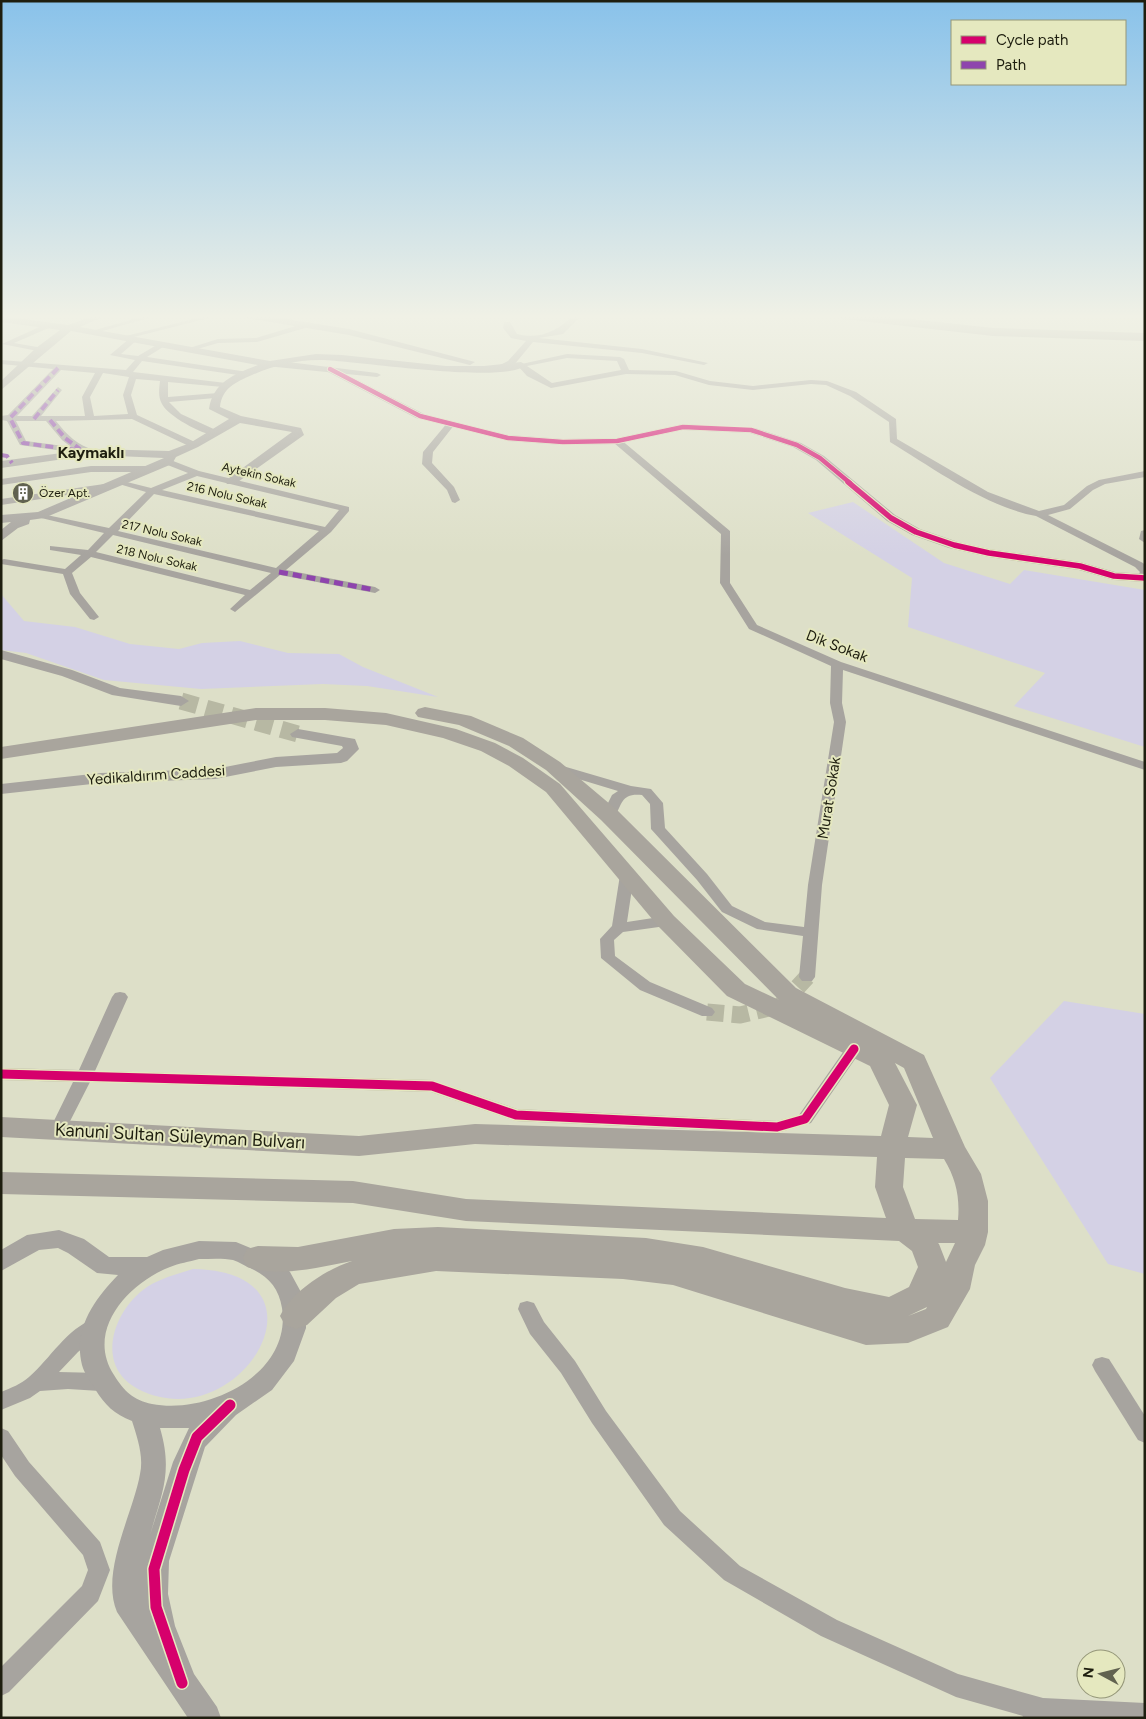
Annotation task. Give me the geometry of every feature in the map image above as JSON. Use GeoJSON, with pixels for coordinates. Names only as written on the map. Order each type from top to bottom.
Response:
{"type":"FeatureCollection","features":[{"type":"Feature","properties":{"kind":"main road"},"geometry":{"type":"LineString","coordinates":[[1,742],[71,733],[232,706],[310,701],[368,703],[464,720],[516,742],[556,768],[610,815],[787,994],[914,1062],[952,1149],[967,1174],[974,1201],[973,1232],[970,1245],[960,1264],[955,1289],[937,1318],[908,1330],[866,1332],[673,1273],[623,1267],[436,1259],[352,1273],[325,1289],[296,1316]]}},
{"type":"Feature","properties":{"kind":"main road"},"geometry":{"type":"LineString","coordinates":[[1,753],[256,714],[326,714],[386,719],[449,733],[488,747],[516,762],[553,788],[666,921],[736,990],[854,1049],[879,1059],[890,1076],[903,1105],[892,1147],[889,1187],[905,1230],[924,1244],[933,1267],[920,1296],[890,1310],[845,1301],[703,1259],[646,1250],[438,1238],[394,1241],[298,1259],[258,1258]]}},
{"type":"Feature","properties":{"kind":"main road","name":"Kanuni Sultan Süleyman Bulvarı"},"geometry":{"type":"LineString","coordinates":[[1,1127],[359,1146],[475,1134],[952,1149]]}},
{"type":"Feature","properties":{"kind":"main road"},"geometry":{"type":"LineString","coordinates":[[1,1183],[353,1192],[466,1210],[973,1232]]}},
{"type":"Feature","properties":{"kind":"street"},"geometry":{"type":"LineString","coordinates":[[6,418],[30,395]]}},
{"type":"Feature","properties":{"kind":"street"},"geometry":{"type":"LineString","coordinates":[[34,419],[54,395]]}},
{"type":"Feature","properties":{"kind":"street"},"geometry":{"type":"LineString","coordinates":[[87,395],[90,419]]}},
{"type":"Feature","properties":{"kind":"street"},"geometry":{"type":"LineString","coordinates":[[127,395],[133,416]]}},
{"type":"Feature","properties":{"kind":"street"},"geometry":{"type":"LineString","coordinates":[[164,395],[164,400],[174,413],[215,433]]}},
{"type":"Feature","properties":{"kind":"street"},"geometry":{"type":"LineString","coordinates":[[164,400],[213,395]]}},
{"type":"Feature","properties":{"kind":"street"},"geometry":{"type":"LineString","coordinates":[[215,395],[214,409],[238,419],[297,430],[298,435],[231,481]]}},
{"type":"Feature","properties":{"kind":"street"},"geometry":{"type":"LineString","coordinates":[[380,395],[420,416],[508,438],[563,442],[617,441],[683,427],[751,430],[797,445],[820,458],[891,518],[916,532],[954,545],[989,553],[1080,566],[1114,576],[1143,578],[1144,572],[1139,565],[1039,514],[1028,512],[985,494],[893,440],[893,421],[855,395]]}},
{"type":"Feature","properties":{"kind":"street"},"geometry":{"type":"LineString","coordinates":[[6,418],[50,420],[133,416],[194,446]]}},
{"type":"Feature","properties":{"kind":"street"},"geometry":{"type":"LineString","coordinates":[[6,418],[23,443],[170,459]]}},
{"type":"Feature","properties":{"kind":"street"},"geometry":{"type":"LineString","coordinates":[[1,537],[14,525],[152,469],[238,419]]}},
{"type":"Feature","properties":{"kind":"street"},"geometry":{"type":"LineString","coordinates":[[50,420],[65,438],[86,450]]}},
{"type":"Feature","properties":{"kind":"street"},"geometry":{"type":"LineString","coordinates":[[451,424],[428,452],[428,464],[451,489],[455,500]]}},
{"type":"Feature","properties":{"kind":"street","name":"Dik Sokak"},"geometry":{"type":"LineString","coordinates":[[617,441],[726,533],[725,582],[753,627],[837,664],[1145,766]]}},
{"type":"Feature","properties":{"kind":"street"},"geometry":{"type":"LineString","coordinates":[[1,465],[86,450]]}},
{"type":"Feature","properties":{"kind":"street","name":"Aytekin Sokak"},"geometry":{"type":"LineString","coordinates":[[170,459],[196,473],[346,509],[328,530]]}},
{"type":"Feature","properties":{"kind":"street"},"geometry":{"type":"LineString","coordinates":[[1,482],[91,469],[152,469]]}},
{"type":"Feature","properties":{"kind":"street"},"geometry":{"type":"LineString","coordinates":[[4,562],[67,572],[90,553],[152,492],[196,473]]}},
{"type":"Feature","properties":{"kind":"street"},"geometry":{"type":"LineString","coordinates":[[1039,514],[1067,507],[1090,488],[1102,482],[1145,474]]}},
{"type":"Feature","properties":{"kind":"street"},"geometry":{"type":"LineString","coordinates":[[1,502],[117,484]]}},
{"type":"Feature","properties":{"kind":"street","name":"216 Nolu Sokak"},"geometry":{"type":"LineString","coordinates":[[117,484],[328,530]]}},
{"type":"Feature","properties":{"kind":"street"},"geometry":{"type":"LineString","coordinates":[[1,520],[40,515]]}},
{"type":"Feature","properties":{"kind":"street","name":"217 Nolu Sokak"},"geometry":{"type":"LineString","coordinates":[[40,515],[109,533],[279,572],[375,590]]}},
{"type":"Feature","properties":{"kind":"street"},"geometry":{"type":"LineString","coordinates":[[235,609],[328,530]]}},
{"type":"Feature","properties":{"kind":"street"},"geometry":{"type":"LineString","coordinates":[[1145,534],[1145,539]]}},
{"type":"Feature","properties":{"kind":"street","name":"218 Nolu Sokak"},"geometry":{"type":"LineString","coordinates":[[54,548],[90,553],[254,594]]}},
{"type":"Feature","properties":{"kind":"street"},"geometry":{"type":"LineString","coordinates":[[67,572],[75,594],[94,617]]}},
{"type":"Feature","properties":{"kind":"street"},"geometry":{"type":"LineString","coordinates":[[1,654],[67,673],[117,692],[182,700]]}},
{"type":"Feature","properties":{"kind":"street","name":"Murat Sokak"},"geometry":{"type":"LineString","coordinates":[[807,978],[815,885],[840,722],[836,703],[837,664]]}},
{"type":"Feature","properties":{"kind":"street","name":"Yedikaldırım Caddesi"},"geometry":{"type":"LineString","coordinates":[[1,789],[101,778],[216,774],[276,762],[341,758],[351,748],[349,742],[298,734]]}},
{"type":"Feature","properties":{"kind":"street"},"geometry":{"type":"LineString","coordinates":[[556,768],[630,790],[646,792],[656,803],[658,829],[702,877],[727,909],[762,926],[811,932]]}},
{"type":"Feature","properties":{"kind":"street"},"geometry":{"type":"LineString","coordinates":[[610,815],[619,795],[630,790]]}},
{"type":"Feature","properties":{"kind":"street"},"geometry":{"type":"LineString","coordinates":[[619,928],[627,875]]}},
{"type":"Feature","properties":{"kind":"street"},"geometry":{"type":"LineString","coordinates":[[666,921],[619,928],[607,939],[608,958],[645,986],[707,1012]]}},
{"type":"Feature","properties":{"kind":"street"},"geometry":{"type":"LineString","coordinates":[[58,1129],[120,997]]}},
{"type":"Feature","properties":{"kind":"street"},"geometry":{"type":"LineString","coordinates":[[1,1074],[432,1086],[516,1115],[777,1127],[805,1120],[854,1049]]}},
{"type":"Feature","properties":{"kind":"street"},"geometry":{"type":"LineString","coordinates":[[1,1262],[35,1241],[59,1239],[76,1246],[105,1266],[146,1266]]}},
{"type":"Feature","properties":{"kind":"street"},"geometry":{"type":"LineString","coordinates":[[182,1682],[156,1607],[154,1570],[184,1470],[197,1438],[230,1405],[257,1388],[278,1366],[292,1341],[296,1316],[291,1292],[278,1272],[258,1258],[232,1250],[203,1248],[174,1254],[146,1266],[126,1280],[110,1296],[94,1328],[91,1356],[100,1382],[118,1401],[143,1413],[171,1418],[201,1415],[230,1405]]}},
{"type":"Feature","properties":{"kind":"street"},"geometry":{"type":"LineString","coordinates":[[105,1266],[110,1296]]}},
{"type":"Feature","properties":{"kind":"street"},"geometry":{"type":"LineString","coordinates":[[527,1309],[537,1328],[568,1367],[599,1418],[672,1518],[732,1573],[829,1628],[947,1681],[1038,1714],[1145,1715]]}},
{"type":"Feature","properties":{"kind":"street"},"geometry":{"type":"LineString","coordinates":[[1,1401],[23,1392],[36,1383],[71,1346],[94,1328]]}},
{"type":"Feature","properties":{"kind":"street"},"geometry":{"type":"LineString","coordinates":[[1102,1365],[1145,1434]]}},
{"type":"Feature","properties":{"kind":"street"},"geometry":{"type":"LineString","coordinates":[[36,1383],[68,1380],[100,1382]]}},
{"type":"Feature","properties":{"kind":"street"},"geometry":{"type":"LineString","coordinates":[[143,1413],[153,1448],[154,1472],[128,1566],[128,1602],[206,1718]]}},
{"type":"Feature","properties":{"kind":"street"},"geometry":{"type":"LineString","coordinates":[[1,1438],[22,1469],[92,1549],[99,1570],[90,1593],[1,1684]]}},
{"type":"Feature","properties":{"kind":"shaded area"},"geometry":{"type":"Polygon","coordinates":[[[853,502],[944,563],[1010,584],[1024,570],[1145,590],[1145,747],[1014,706],[1045,673],[908,627],[912,578],[808,513],[853,502]]]}},
{"type":"Feature","properties":{"kind":"shaded area"},"geometry":{"type":"Polygon","coordinates":[[[1,594],[24,621],[75,627],[130,644],[179,649],[202,643],[240,641],[288,653],[339,654],[363,667],[438,697],[367,686],[323,684],[201,689],[104,680],[26,653],[1,650],[1,594]]]}},
{"type":"Feature","properties":{"kind":"shaded area"},"geometry":{"type":"Polygon","coordinates":[[[1064,1001],[1145,1014],[1145,1274],[1108,1264],[990,1078],[1064,1001]]]}},
{"type":"Feature","properties":{"kind":"shaded area"},"geometry":{"type":"Polygon","coordinates":[[[193,1269],[237,1277],[261,1296],[267,1322],[259,1349],[239,1374],[210,1392],[175,1399],[138,1389],[124,1379],[116,1367],[113,1353],[113,1338],[118,1323],[125,1309],[147,1287],[163,1279],[193,1269]]]}},
{"type":"Feature","properties":{"kind":"tunnel"},"geometry":{"type":"LineString","coordinates":[[181,701],[298,734]]}},
{"type":"Feature","properties":{"kind":"tunnel"},"geometry":{"type":"LineString","coordinates":[[707,1012],[740,1015],[781,1005],[807,977]]}},
{"type":"Feature","properties":{"kind":"marked path"},"geometry":{"type":"LineString","coordinates":[[32,395],[10,418],[23,443],[92,452]]}},
{"type":"Feature","properties":{"kind":"marked path"},"geometry":{"type":"LineString","coordinates":[[34,419],[54,395]]}},
{"type":"Feature","properties":{"kind":"marked path"},"geometry":{"type":"LineString","coordinates":[[50,420],[65,438],[80,449]]}},
{"type":"Feature","properties":{"kind":"marked path"},"geometry":{"type":"LineString","coordinates":[[1,455],[7,456],[12,463]]}},
{"type":"Feature","properties":{"kind":"marked path"},"geometry":{"type":"LineString","coordinates":[[279,572],[375,590]]}},
{"type":"Feature","properties":{"kind":"cycle path"},"geometry":{"type":"LineString","coordinates":[[380,395],[420,416],[508,438],[563,442],[617,441],[683,427],[751,430],[797,445],[820,458],[891,518],[916,532],[954,545],[989,553],[1080,566],[1114,576],[1145,578]]}},
{"type":"Feature","properties":{"kind":"cycle path"},"geometry":{"type":"LineString","coordinates":[[1,1074],[432,1086],[516,1115],[777,1127],[805,1119],[854,1049]]}},
{"type":"Feature","properties":{"kind":"cycle path"},"geometry":{"type":"LineString","coordinates":[[182,1683],[156,1607],[154,1569],[184,1470],[197,1437],[230,1405]]}},
{"type":"Feature","properties":{"kind":"place","name":"Özer Apt."},"geometry":{"type":"Point","coordinates":[23,493]}},
{"type":"Feature","properties":{"kind":"district","name":"Kaymaklı"},"geometry":{"type":"Point","coordinates":[91,452]}}]}
